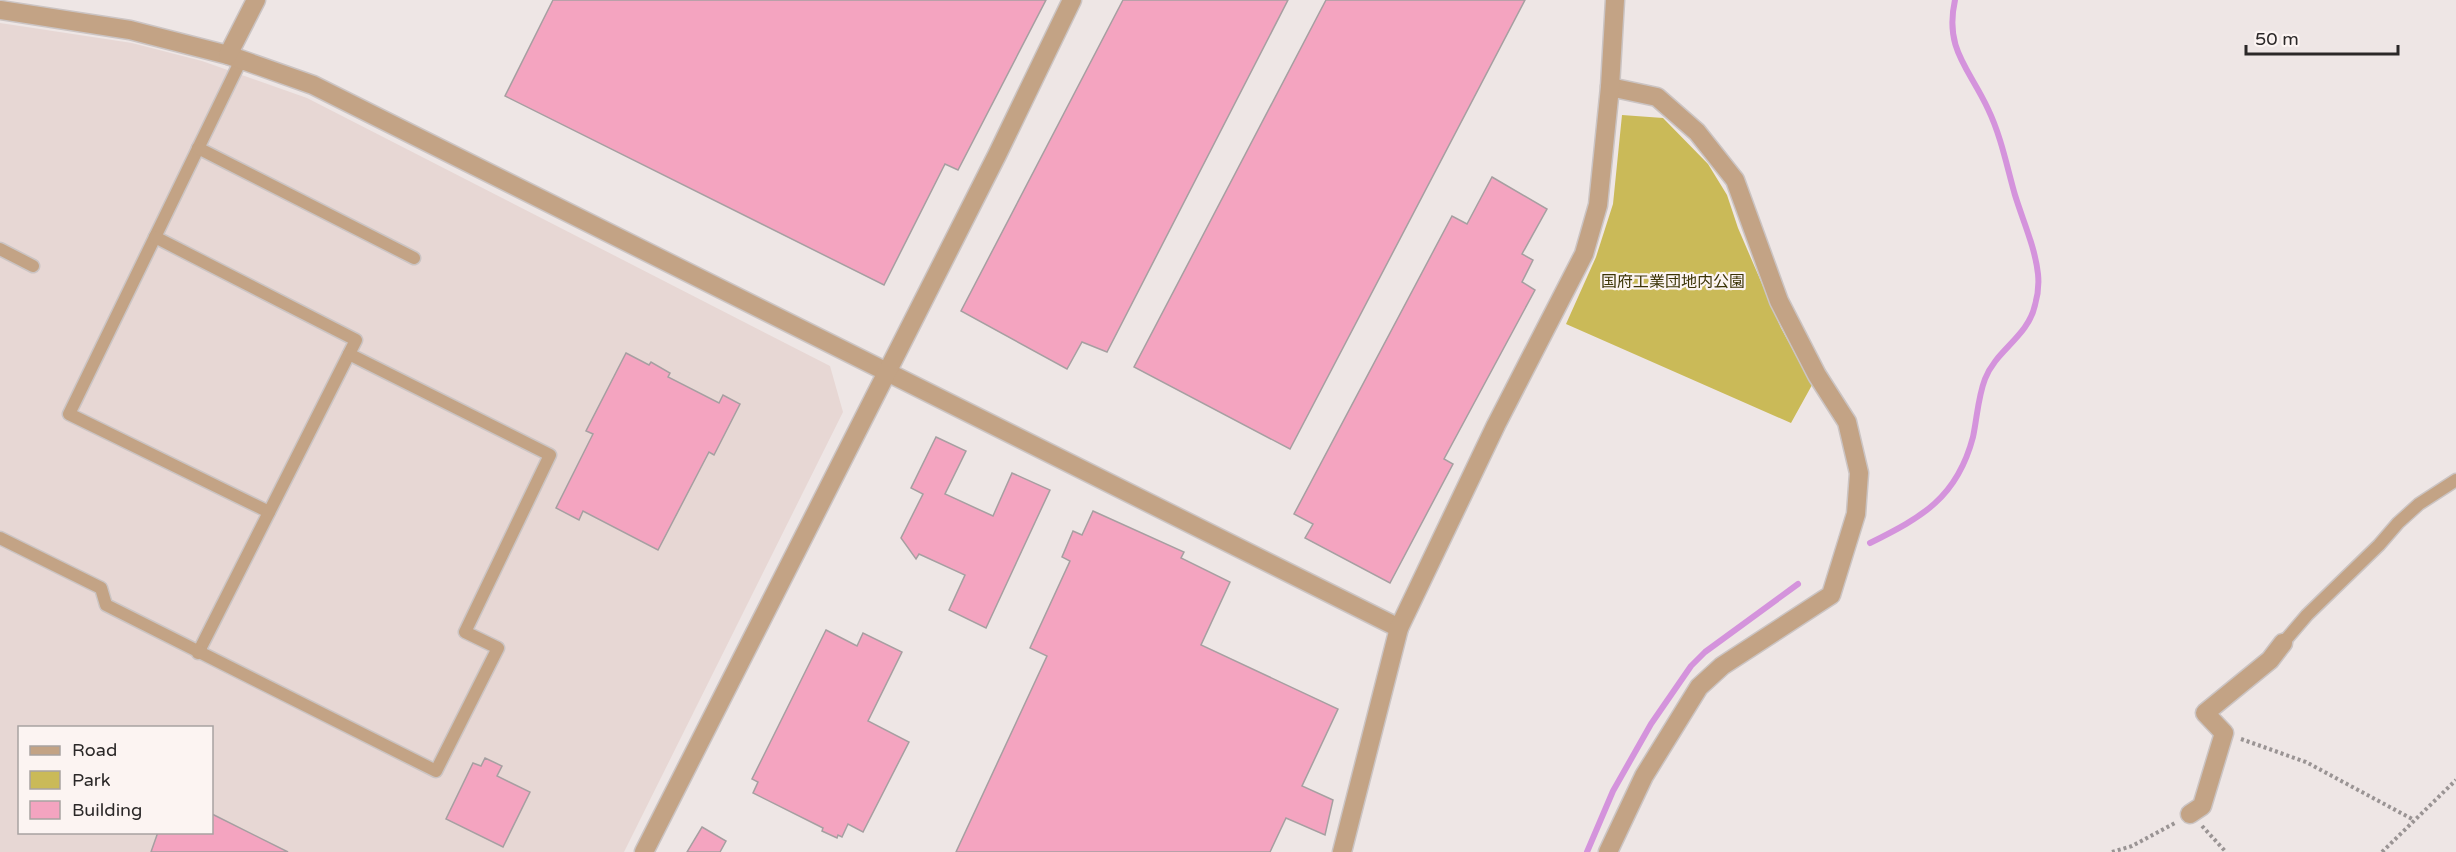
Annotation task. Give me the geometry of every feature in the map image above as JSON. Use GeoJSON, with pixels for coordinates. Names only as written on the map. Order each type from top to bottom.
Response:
{"type":"FeatureCollection","features":[{"type":"Feature","properties":{"kind":"street"},"geometry":{"type":"LineString","coordinates":[[235,58],[256,0]]}},
{"type":"Feature","properties":{"kind":"street"},"geometry":{"type":"LineString","coordinates":[[644,852],[997,155],[1072,0]]}},
{"type":"Feature","properties":{"kind":"street"},"geometry":{"type":"LineString","coordinates":[[1342,852],[1399,628],[1496,425],[1584,254],[1598,205],[1610,87],[1615,0]]}},
{"type":"Feature","properties":{"kind":"street"},"geometry":{"type":"LineString","coordinates":[[0,10],[130,30],[235,58],[313,85],[1399,628]]}},
{"type":"Feature","properties":{"kind":"street"},"geometry":{"type":"LineString","coordinates":[[1608,852],[1644,776],[1699,687],[1722,666],[1831,595],[1856,514],[1859,473],[1847,422],[1817,375],[1779,302],[1735,180],[1697,132],[1657,97],[1610,87]]}},
{"type":"Feature","properties":{"kind":"street"},"geometry":{"type":"LineString","coordinates":[[2183,818],[2202,806],[2224,733],[2205,713],[2270,660],[2283,643]]}},
{"type":"Feature","properties":{"kind":"lane"},"geometry":{"type":"LineString","coordinates":[[235,58],[198,148],[69,414],[269,512]]}},
{"type":"Feature","properties":{"kind":"lane"},"geometry":{"type":"LineString","coordinates":[[198,148],[414,258]]}},
{"type":"Feature","properties":{"kind":"lane"},"geometry":{"type":"LineString","coordinates":[[155,237],[357,340],[198,652]]}},
{"type":"Feature","properties":{"kind":"lane"},"geometry":{"type":"LineString","coordinates":[[0,249],[33,266]]}},
{"type":"Feature","properties":{"kind":"lane"},"geometry":{"type":"LineString","coordinates":[[0,538],[101,588],[106,605],[436,771],[498,648],[465,632],[550,455],[349,354]]}},
{"type":"Feature","properties":{"kind":"lane"},"geometry":{"type":"LineString","coordinates":[[2283,643],[2307,615],[2379,545],[2398,523],[2420,504],[2456,480]]}},
{"type":"Feature","properties":{"kind":"path"},"geometry":{"type":"LineString","coordinates":[[2224,733],[2306,762],[2414,820]]}},
{"type":"Feature","properties":{"kind":"path"},"geometry":{"type":"LineString","coordinates":[[2382,852],[2456,780]]}},
{"type":"Feature","properties":{"kind":"path"},"geometry":{"type":"LineString","coordinates":[[2112,852],[2132,846],[2183,818]]}},
{"type":"Feature","properties":{"kind":"shaded area"},"geometry":{"type":"Polygon","coordinates":[[[0,23],[132,43],[202,61],[307,98],[830,366],[843,412],[624,852],[0,852],[0,23]]]}},
{"type":"Feature","properties":{"kind":"green space","name":"国府工業団地内公園"},"geometry":{"type":"Polygon","coordinates":[[[1622,115],[1663,118],[1708,164],[1727,195],[1738,228],[1781,328],[1812,385],[1791,423],[1566,324],[1596,257],[1613,204],[1622,115]]]}},
{"type":"Feature","properties":{"kind":"building"},"geometry":{"type":"Polygon","coordinates":[[[553,0],[1046,0],[958,170],[945,164],[884,285],[505,96],[553,0]]]}},
{"type":"Feature","properties":{"kind":"building"},"geometry":{"type":"Polygon","coordinates":[[[1123,0],[1288,0],[1107,352],[1082,342],[1067,369],[961,311],[1123,0]]]}},
{"type":"Feature","properties":{"kind":"building"},"geometry":{"type":"Polygon","coordinates":[[[1326,0],[1525,0],[1290,449],[1134,367],[1326,0]]]}},
{"type":"Feature","properties":{"kind":"building"},"geometry":{"type":"Polygon","coordinates":[[[1492,177],[1547,209],[1522,254],[1533,260],[1522,282],[1535,290],[1444,459],[1453,464],[1390,583],[1305,538],[1313,524],[1294,514],[1452,216],[1467,224],[1492,177]]]}},
{"type":"Feature","properties":{"kind":"building"},"geometry":{"type":"Polygon","coordinates":[[[626,353],[649,365],[651,362],[670,373],[668,377],[719,403],[723,395],[740,404],[714,455],[709,452],[658,550],[583,511],[579,520],[556,508],[593,434],[586,431],[626,353]]]}},
{"type":"Feature","properties":{"kind":"building"},"geometry":{"type":"Polygon","coordinates":[[[936,437],[966,451],[945,494],[993,516],[1012,473],[1050,490],[986,628],[949,610],[965,575],[919,554],[916,559],[901,538],[923,494],[911,488],[936,437]]]}},
{"type":"Feature","properties":{"kind":"building"},"geometry":{"type":"Polygon","coordinates":[[[1093,511],[1184,552],[1181,558],[1230,582],[1201,645],[1338,709],[1302,786],[1333,800],[1325,835],[1286,818],[1270,852],[956,852],[1047,656],[1030,648],[1070,561],[1062,557],[1073,531],[1082,535],[1093,511]]]}},
{"type":"Feature","properties":{"kind":"building"},"geometry":{"type":"Polygon","coordinates":[[[826,630],[857,646],[863,633],[902,652],[868,721],[909,742],[863,832],[848,824],[842,837],[838,835],[837,838],[822,831],[823,828],[753,793],[758,782],[752,779],[826,630]]]}},
{"type":"Feature","properties":{"kind":"building"},"geometry":{"type":"Polygon","coordinates":[[[485,758],[502,766],[497,776],[530,792],[503,847],[446,819],[473,763],[481,766],[485,758]]]}},
{"type":"Feature","properties":{"kind":"building"},"geometry":{"type":"Polygon","coordinates":[[[213,814],[288,852],[151,852],[157,834],[213,834],[213,814]]]}},
{"type":"Feature","properties":{"kind":"building"},"geometry":{"type":"Polygon","coordinates":[[[702,827],[726,841],[720,852],[687,852],[702,827]]]}},
{"type":"Feature","properties":{"kind":"waterway"},"geometry":{"type":"LineString","coordinates":[[1870,543],[1921,514],[1935,503],[1957,476],[1973,437],[1985,379],[1996,360],[2026,326],[2038,293],[2038,274],[2034,254],[1993,119],[1960,58],[1956,45],[1952,17],[1955,0]]}},
{"type":"Feature","properties":{"kind":"waterway"},"geometry":{"type":"LineString","coordinates":[[1587,852],[1613,791],[1651,724],[1691,666],[1705,652],[1798,584]]}}]}
